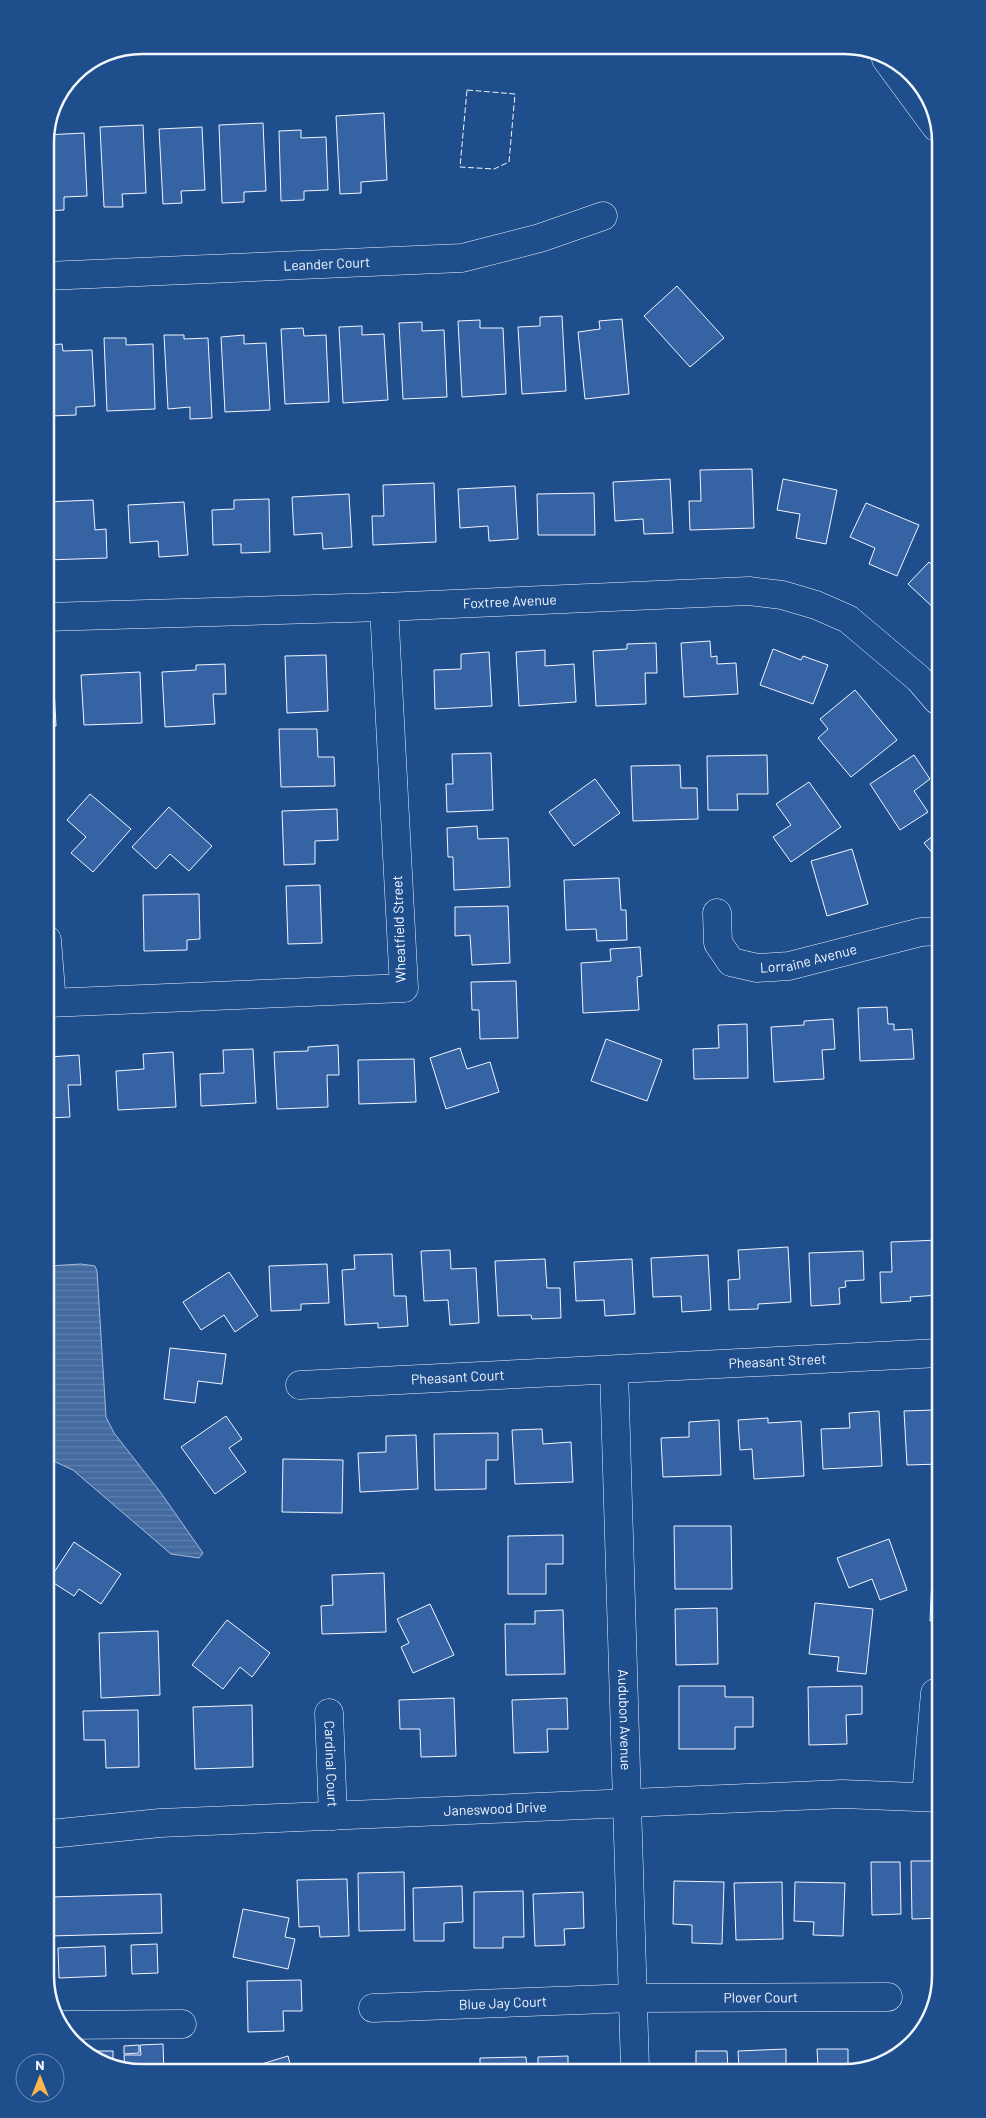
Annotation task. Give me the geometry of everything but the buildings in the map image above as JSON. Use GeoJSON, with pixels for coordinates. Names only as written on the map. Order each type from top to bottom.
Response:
{"type":"FeatureCollection","features":[{"type":"Feature","properties":{"kind":"main road"},"geometry":{"type":"LineString","coordinates":[[894,69],[929,118]]}},
{"type":"Feature","properties":{"kind":"main road","name":"Leander Court"},"geometry":{"type":"LineString","coordinates":[[54,276],[462,258],[540,238],[603,216]]}},
{"type":"Feature","properties":{"kind":"main road","name":"Foxtree Avenue"},"geometry":{"type":"LineString","coordinates":[[54,617],[749,591],[782,595],[816,605],[848,619],[919,679],[932,694]]}},
{"type":"Feature","properties":{"kind":"main road","name":"Wheatfield Street"},"geometry":{"type":"LineString","coordinates":[[54,1003],[404,988],[384,606]]}},
{"type":"Feature","properties":{"kind":"main road","name":"Lorraine Avenue"},"geometry":{"type":"LineString","coordinates":[[718,913],[718,943],[731,962],[756,968],[789,966],[922,932],[932,931]]}},
{"type":"Feature","properties":{"kind":"main road","name":"Pheasant Street"},"geometry":{"type":"LineString","coordinates":[[614,1370],[932,1353]]}},
{"type":"Feature","properties":{"kind":"main road","name":"Pheasant Court"},"geometry":{"type":"LineString","coordinates":[[300,1385],[614,1370]]}},
{"type":"Feature","properties":{"kind":"main road","name":"Audubon Avenue"},"geometry":{"type":"LineString","coordinates":[[614,1370],[635,2064]]}},
{"type":"Feature","properties":{"kind":"main road","name":"Cardinal Court"},"geometry":{"type":"LineString","coordinates":[[329,1713],[334,1816]]}},
{"type":"Feature","properties":{"kind":"main road","name":"Janeswood Drive"},"geometry":{"type":"LineString","coordinates":[[54,1834],[160,1823],[843,1794],[932,1797]]}},
{"type":"Feature","properties":{"kind":"main road","name":"Plover Court"},"geometry":{"type":"LineString","coordinates":[[633,1998],[888,1997]]}},
{"type":"Feature","properties":{"kind":"main road","name":"Blue Jay Court"},"geometry":{"type":"LineString","coordinates":[[374,2008],[633,1998]]}},
{"type":"Feature","properties":{"kind":"main road"},"geometry":{"type":"LineString","coordinates":[[69,2025],[182,2024]]}},
{"type":"Feature","properties":{"kind":"water"},"geometry":{"type":"Polygon","coordinates":[[[81,1264],[95,1266],[97,1271],[106,1417],[114,1433],[161,1493],[203,1553],[199,1558],[171,1554],[73,1470],[54,1461],[54,1266],[81,1264]]]}},
{"type":"Feature","properties":{"kind":"fence"},"geometry":{"type":"LineString","coordinates":[[467,90],[515,94],[509,162],[494,169],[460,167],[467,90]]}}]}
